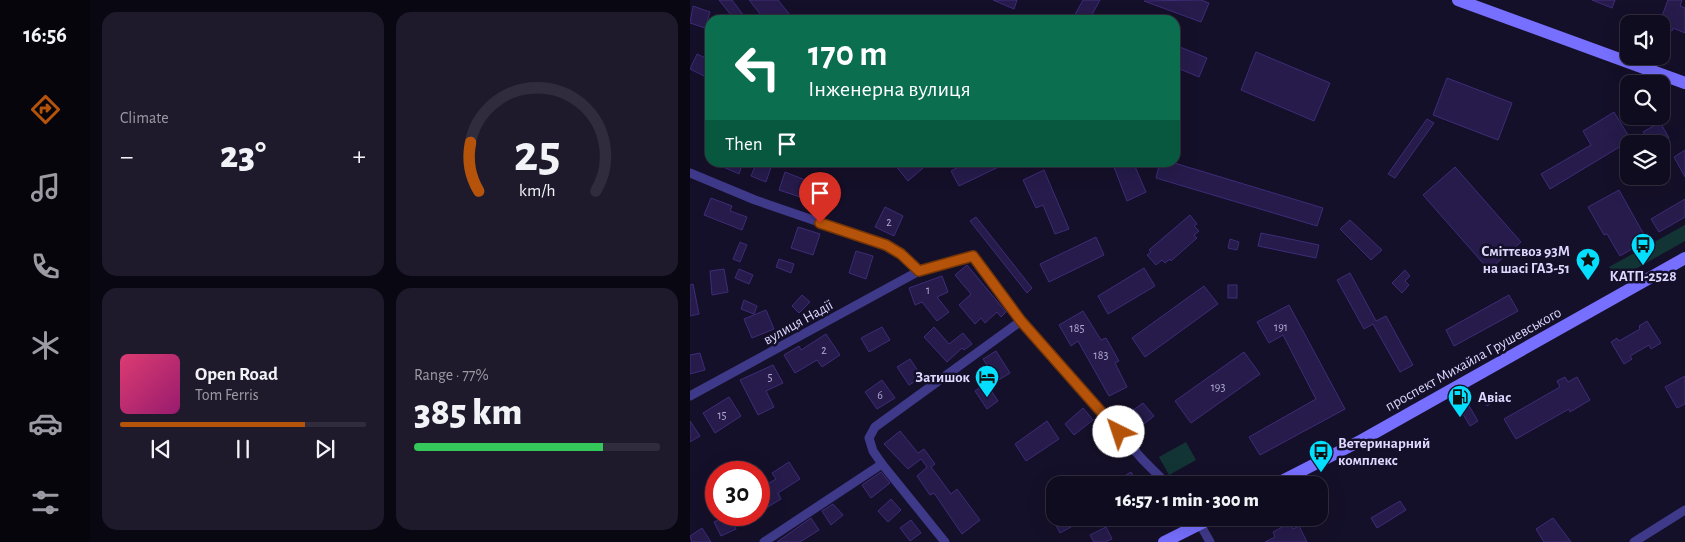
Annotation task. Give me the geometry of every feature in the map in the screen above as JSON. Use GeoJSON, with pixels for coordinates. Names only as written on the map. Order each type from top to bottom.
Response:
{"type":"FeatureCollection","features":[{"type":"Feature","properties":{"kind":"street"},"geometry":{"type":"LineString","coordinates":[[1458,0],[1685,83]]}},
{"type":"Feature","properties":{"kind":"street"},"geometry":{"type":"LineString","coordinates":[[690,173],[754,200],[886,245],[901,254],[919,271]]}},
{"type":"Feature","properties":{"kind":"street","name":"вулиця Надії"},"geometry":{"type":"LineString","coordinates":[[690,396],[919,271],[973,256],[1021,321]]}},
{"type":"Feature","properties":{"kind":"street","name":"проспект Михайла Грушевського"},"geometry":{"type":"LineString","coordinates":[[1292,476],[1362,440],[1685,258]]}},
{"type":"Feature","properties":{"kind":"street"},"geometry":{"type":"LineString","coordinates":[[945,542],[873,452],[869,438],[875,427],[1021,321],[1159,476]]}},
{"type":"Feature","properties":{"kind":"street"},"geometry":{"type":"LineString","coordinates":[[764,542],[882,464]]}},
{"type":"Feature","properties":{"kind":"street"},"geometry":{"type":"LineString","coordinates":[[1634,542],[1685,510]]}},
{"type":"Feature","properties":{"kind":"street"},"geometry":{"type":"LineString","coordinates":[[1164,542],[1192,526]]}},
{"type":"Feature","properties":{"kind":"street"},"geometry":{"type":"LineString","coordinates":[[1203,526],[1210,542]]}},
{"type":"Feature","properties":{"kind":"green space"},"geometry":{"type":"Polygon","coordinates":[[[1685,225],[1685,241],[1616,280],[1609,267],[1685,225]]]}},
{"type":"Feature","properties":{"kind":"green space"},"geometry":{"type":"Polygon","coordinates":[[[1186,442],[1196,460],[1169,475],[1159,457],[1186,442]]]}},
{"type":"Feature","properties":{"kind":"building"},"geometry":{"type":"Polygon","coordinates":[[[719,0],[732,0],[743,15],[731,15],[719,0]]]}},
{"type":"Feature","properties":{"kind":"building"},"geometry":{"type":"Polygon","coordinates":[[[749,0],[778,0],[790,15],[761,15],[749,0]]]}},
{"type":"Feature","properties":{"kind":"building"},"geometry":{"type":"Polygon","coordinates":[[[993,0],[1017,0],[1014,9],[993,0]]]}},
{"type":"Feature","properties":{"kind":"building"},"geometry":{"type":"Polygon","coordinates":[[[1083,0],[1100,0],[1092,15],[1075,15],[1083,0]]]}},
{"type":"Feature","properties":{"kind":"building"},"geometry":{"type":"Polygon","coordinates":[[[1201,0],[1209,3],[1201,22],[1144,1],[1201,0]]]}},
{"type":"Feature","properties":{"kind":"building"},"geometry":{"type":"Polygon","coordinates":[[[1592,0],[1615,0],[1612,8],[1592,0]]]}},
{"type":"Feature","properties":{"kind":"building"},"geometry":{"type":"Polygon","coordinates":[[[1668,0],[1682,0],[1680,6],[1685,8],[1685,33],[1673,28],[1672,31],[1670,30],[1670,15],[1662,15],[1668,0]]]}},
{"type":"Feature","properties":{"kind":"building"},"geometry":{"type":"Polygon","coordinates":[[[693,6],[710,12],[709,15],[705,15],[705,28],[690,23],[693,6]]]}},
{"type":"Feature","properties":{"kind":"building"},"geometry":{"type":"Polygon","coordinates":[[[1180,47],[1207,58],[1199,77],[1180,69],[1180,47]]]}},
{"type":"Feature","properties":{"kind":"building"},"geometry":{"type":"Polygon","coordinates":[[[1256,52],[1330,83],[1314,121],[1241,90],[1256,52]]]}},
{"type":"Feature","properties":{"kind":"building"},"geometry":{"type":"Polygon","coordinates":[[[697,54],[705,58],[704,76],[690,69],[697,54]]]}},
{"type":"Feature","properties":{"kind":"building"},"geometry":{"type":"Polygon","coordinates":[[[1447,78],[1512,103],[1498,140],[1433,115],[1447,78]]]}},
{"type":"Feature","properties":{"kind":"building"},"geometry":{"type":"Polygon","coordinates":[[[1614,112],[1620,125],[1628,135],[1620,135],[1620,147],[1550,189],[1541,174],[1591,145],[1583,131],[1614,112]]]}},
{"type":"Feature","properties":{"kind":"building"},"geometry":{"type":"Polygon","coordinates":[[[1427,119],[1434,123],[1395,178],[1388,174],[1427,119]]]}},
{"type":"Feature","properties":{"kind":"building"},"geometry":{"type":"Polygon","coordinates":[[[1655,125],[1662,125],[1667,135],[1645,135],[1643,132],[1655,125]]]}},
{"type":"Feature","properties":{"kind":"building"},"geometry":{"type":"Polygon","coordinates":[[[1685,150],[1685,177],[1674,157],[1685,150]]]}},
{"type":"Feature","properties":{"kind":"building"},"geometry":{"type":"Polygon","coordinates":[[[1180,165],[1323,208],[1317,226],[1156,178],[1159,167],[1180,167],[1180,165]]]}},
{"type":"Feature","properties":{"kind":"building"},"geometry":{"type":"Polygon","coordinates":[[[723,167],[741,167],[739,174],[723,167]]]}},
{"type":"Feature","properties":{"kind":"building"},"geometry":{"type":"Polygon","coordinates":[[[755,167],[771,167],[766,182],[751,176],[755,167]]]}},
{"type":"Feature","properties":{"kind":"building"},"geometry":{"type":"Polygon","coordinates":[[[897,167],[924,167],[908,181],[897,167]]]}},
{"type":"Feature","properties":{"kind":"building"},"geometry":{"type":"Polygon","coordinates":[[[959,167],[999,167],[959,186],[951,171],[959,167]]]}},
{"type":"Feature","properties":{"kind":"building"},"geometry":{"type":"Polygon","coordinates":[[[1114,167],[1135,167],[1146,192],[1127,201],[1114,167]]]}},
{"type":"Feature","properties":{"kind":"building"},"geometry":{"type":"Polygon","coordinates":[[[1455,167],[1521,242],[1489,270],[1423,195],[1455,167]]]}},
{"type":"Feature","properties":{"kind":"building"},"geometry":{"type":"Polygon","coordinates":[[[1044,170],[1069,229],[1055,234],[1043,205],[1036,208],[1023,180],[1044,170]]]}},
{"type":"Feature","properties":{"kind":"building"},"geometry":{"type":"Polygon","coordinates":[[[785,172],[818,185],[820,180],[833,185],[827,200],[802,190],[800,197],[779,190],[785,172]]]}},
{"type":"Feature","properties":{"kind":"building"},"geometry":{"type":"Polygon","coordinates":[[[1619,190],[1647,240],[1620,256],[1607,234],[1604,235],[1588,207],[1619,190]]]}},
{"type":"Feature","properties":{"kind":"building"},"geometry":{"type":"Polygon","coordinates":[[[711,198],[732,206],[730,211],[747,217],[742,230],[704,215],[711,198]]]}},
{"type":"Feature","properties":{"kind":"building"},"geometry":{"type":"Polygon","coordinates":[[[1685,199],[1685,217],[1659,232],[1651,219],[1685,199]]]}},
{"type":"Feature","properties":{"kind":"building"},"geometry":{"type":"Polygon","coordinates":[[[885,207],[903,216],[894,236],[875,227],[885,207]]]}},
{"type":"Feature","properties":{"kind":"building"},"geometry":{"type":"Polygon","coordinates":[[[1190,215],[1197,224],[1194,226],[1199,231],[1194,235],[1197,238],[1171,261],[1170,259],[1165,263],[1162,260],[1156,265],[1147,255],[1151,252],[1149,250],[1190,215]]]}},
{"type":"Feature","properties":{"kind":"building"},"geometry":{"type":"Polygon","coordinates":[[[976,217],[1032,288],[1027,293],[970,221],[976,217]]]}},
{"type":"Feature","properties":{"kind":"building"},"geometry":{"type":"Polygon","coordinates":[[[1350,220],[1382,250],[1371,260],[1340,229],[1350,220]]]}},
{"type":"Feature","properties":{"kind":"building"},"geometry":{"type":"Polygon","coordinates":[[[798,227],[820,234],[813,255],[791,248],[798,227]]]}},
{"type":"Feature","properties":{"kind":"building"},"geometry":{"type":"Polygon","coordinates":[[[1261,233],[1319,245],[1316,258],[1258,246],[1261,233]]]}},
{"type":"Feature","properties":{"kind":"building"},"geometry":{"type":"Polygon","coordinates":[[[1096,237],[1104,255],[1049,282],[1040,264],[1096,237]]]}},
{"type":"Feature","properties":{"kind":"building"},"geometry":{"type":"Polygon","coordinates":[[[1230,239],[1239,242],[1237,250],[1228,248],[1230,239]]]}},
{"type":"Feature","properties":{"kind":"building"},"geometry":{"type":"Polygon","coordinates":[[[740,242],[747,245],[740,262],[733,259],[740,242]]]}},
{"type":"Feature","properties":{"kind":"building"},"geometry":{"type":"Polygon","coordinates":[[[856,251],[873,256],[866,279],[849,273],[856,251]]]}},
{"type":"Feature","properties":{"kind":"building"},"geometry":{"type":"Polygon","coordinates":[[[779,259],[794,264],[791,273],[776,267],[779,259]]]}},
{"type":"Feature","properties":{"kind":"building"},"geometry":{"type":"Polygon","coordinates":[[[967,265],[1006,312],[1001,317],[997,312],[985,323],[981,318],[975,324],[959,305],[971,294],[955,275],[967,265]]]}},
{"type":"Feature","properties":{"kind":"building"},"geometry":{"type":"Polygon","coordinates":[[[1144,268],[1155,286],[1108,314],[1098,296],[1144,268]]]}},
{"type":"Feature","properties":{"kind":"building"},"geometry":{"type":"Polygon","coordinates":[[[724,269],[728,292],[712,295],[710,271],[724,269]]]}},
{"type":"Feature","properties":{"kind":"building"},"geometry":{"type":"Polygon","coordinates":[[[739,269],[753,275],[749,284],[735,278],[739,269]]]}},
{"type":"Feature","properties":{"kind":"building"},"geometry":{"type":"Polygon","coordinates":[[[1405,270],[1410,276],[1405,281],[1409,285],[1402,293],[1392,283],[1405,270]]]}},
{"type":"Feature","properties":{"kind":"building"},"geometry":{"type":"Polygon","coordinates":[[[1350,273],[1376,321],[1386,316],[1413,365],[1400,372],[1373,324],[1364,329],[1337,280],[1350,273]]]}},
{"type":"Feature","properties":{"kind":"building"},"geometry":{"type":"Polygon","coordinates":[[[942,276],[948,292],[937,297],[949,312],[937,321],[922,302],[915,305],[909,288],[942,276]]]}},
{"type":"Feature","properties":{"kind":"building"},"geometry":{"type":"Polygon","coordinates":[[[693,284],[699,314],[690,316],[690,285],[693,284]]]}},
{"type":"Feature","properties":{"kind":"building"},"geometry":{"type":"Polygon","coordinates":[[[1228,285],[1237,285],[1237,298],[1228,298],[1228,285]]]}},
{"type":"Feature","properties":{"kind":"building"},"geometry":{"type":"Polygon","coordinates":[[[1204,286],[1218,304],[1145,357],[1132,338],[1204,286]]]}},
{"type":"Feature","properties":{"kind":"building"},"geometry":{"type":"Polygon","coordinates":[[[802,295],[810,302],[799,313],[792,306],[802,295]]]}},
{"type":"Feature","properties":{"kind":"building"},"geometry":{"type":"Polygon","coordinates":[[[1509,295],[1518,311],[1454,346],[1446,330],[1509,295]]]}},
{"type":"Feature","properties":{"kind":"building"},"geometry":{"type":"Polygon","coordinates":[[[744,300],[757,306],[754,314],[741,309],[744,300]]]}},
{"type":"Feature","properties":{"kind":"building"},"geometry":{"type":"Polygon","coordinates":[[[1289,305],[1345,409],[1260,455],[1249,437],[1316,399],[1283,335],[1269,343],[1257,322],[1289,305]]]}},
{"type":"Feature","properties":{"kind":"building"},"geometry":{"type":"Polygon","coordinates":[[[766,310],[774,329],[752,338],[744,319],[766,310]]]}},
{"type":"Feature","properties":{"kind":"building"},"geometry":{"type":"Polygon","coordinates":[[[1083,311],[1101,340],[1106,338],[1119,361],[1115,363],[1127,387],[1109,396],[1078,341],[1071,346],[1059,325],[1083,311]]]}},
{"type":"Feature","properties":{"kind":"building"},"geometry":{"type":"Polygon","coordinates":[[[1647,321],[1661,343],[1651,349],[1649,345],[1630,356],[1632,359],[1624,364],[1611,342],[1617,338],[1619,341],[1640,329],[1639,326],[1647,321]]]}},
{"type":"Feature","properties":{"kind":"building"},"geometry":{"type":"Polygon","coordinates":[[[882,327],[890,340],[869,352],[861,338],[882,327]]]}},
{"type":"Feature","properties":{"kind":"building"},"geometry":{"type":"Polygon","coordinates":[[[934,327],[949,344],[963,333],[972,344],[964,350],[962,348],[947,362],[924,337],[934,327]]]}},
{"type":"Feature","properties":{"kind":"building"},"geometry":{"type":"Polygon","coordinates":[[[826,334],[840,355],[822,367],[817,360],[795,373],[784,355],[799,346],[801,350],[826,334]]]}},
{"type":"Feature","properties":{"kind":"building"},"geometry":{"type":"Polygon","coordinates":[[[996,351],[1010,373],[997,381],[983,359],[996,351]]]}},
{"type":"Feature","properties":{"kind":"building"},"geometry":{"type":"Polygon","coordinates":[[[1244,352],[1260,374],[1191,423],[1175,401],[1244,352]]]}},
{"type":"Feature","properties":{"kind":"building"},"geometry":{"type":"Polygon","coordinates":[[[700,353],[705,370],[690,374],[690,355],[700,353]]]}},
{"type":"Feature","properties":{"kind":"building"},"geometry":{"type":"Polygon","coordinates":[[[910,359],[922,377],[909,385],[897,367],[910,359]]]}},
{"type":"Feature","properties":{"kind":"building"},"geometry":{"type":"Polygon","coordinates":[[[773,365],[783,383],[766,391],[774,407],[758,415],[740,380],[773,365]]]}},
{"type":"Feature","properties":{"kind":"building"},"geometry":{"type":"Polygon","coordinates":[[[1685,376],[1685,404],[1677,408],[1665,387],[1685,376]]]}},
{"type":"Feature","properties":{"kind":"building"},"geometry":{"type":"Polygon","coordinates":[[[1565,377],[1568,382],[1577,377],[1590,400],[1570,412],[1569,409],[1516,439],[1504,419],[1560,387],[1557,381],[1565,377]]]}},
{"type":"Feature","properties":{"kind":"building"},"geometry":{"type":"Polygon","coordinates":[[[882,380],[895,398],[877,409],[865,392],[882,380]]]}},
{"type":"Feature","properties":{"kind":"building"},"geometry":{"type":"Polygon","coordinates":[[[986,383],[998,401],[987,409],[975,391],[986,383]]]}},
{"type":"Feature","properties":{"kind":"building"},"geometry":{"type":"Polygon","coordinates":[[[1489,396],[1493,402],[1487,406],[1483,400],[1489,396]]]}},
{"type":"Feature","properties":{"kind":"building"},"geometry":{"type":"Polygon","coordinates":[[[729,397],[741,416],[715,433],[703,413],[729,397]]]}},
{"type":"Feature","properties":{"kind":"building"},"geometry":{"type":"Polygon","coordinates":[[[1143,403],[1154,416],[1140,427],[1129,413],[1143,403]]]}},
{"type":"Feature","properties":{"kind":"building"},"geometry":{"type":"Polygon","coordinates":[[[1468,404],[1478,421],[1470,426],[1460,409],[1468,404]]]}},
{"type":"Feature","properties":{"kind":"building"},"geometry":{"type":"Polygon","coordinates":[[[1083,408],[1093,420],[1074,435],[1065,424],[1083,408]]]}},
{"type":"Feature","properties":{"kind":"building"},"geometry":{"type":"Polygon","coordinates":[[[690,421],[700,436],[690,442],[690,421]]]}},
{"type":"Feature","properties":{"kind":"building"},"geometry":{"type":"Polygon","coordinates":[[[1047,421],[1059,439],[1026,461],[1015,444],[1047,421]]]}},
{"type":"Feature","properties":{"kind":"building"},"geometry":{"type":"Polygon","coordinates":[[[900,431],[918,453],[924,449],[935,464],[931,467],[951,494],[957,489],[980,520],[962,534],[934,493],[930,495],[917,476],[927,467],[921,459],[908,469],[884,444],[900,431]]]}},
{"type":"Feature","properties":{"kind":"building"},"geometry":{"type":"Polygon","coordinates":[[[789,462],[800,479],[778,493],[781,499],[770,506],[770,483],[776,479],[772,473],[789,462]]]}},
{"type":"Feature","properties":{"kind":"building"},"geometry":{"type":"Polygon","coordinates":[[[881,472],[890,483],[871,498],[862,485],[881,472]]]}},
{"type":"Feature","properties":{"kind":"building"},"geometry":{"type":"Polygon","coordinates":[[[1131,472],[1133,476],[1125,476],[1131,472]]]}},
{"type":"Feature","properties":{"kind":"building"},"geometry":{"type":"Polygon","coordinates":[[[891,499],[901,510],[888,522],[878,511],[891,499]]]}},
{"type":"Feature","properties":{"kind":"building"},"geometry":{"type":"Polygon","coordinates":[[[1400,501],[1406,510],[1377,528],[1371,518],[1400,501]]]}},
{"type":"Feature","properties":{"kind":"building"},"geometry":{"type":"Polygon","coordinates":[[[833,504],[843,515],[831,525],[822,511],[833,504]]]}},
{"type":"Feature","properties":{"kind":"building"},"geometry":{"type":"Polygon","coordinates":[[[811,518],[819,530],[800,542],[777,542],[811,518]]]}},
{"type":"Feature","properties":{"kind":"building"},"geometry":{"type":"Polygon","coordinates":[[[1553,518],[1571,542],[1544,542],[1536,529],[1553,518]]]}},
{"type":"Feature","properties":{"kind":"building"},"geometry":{"type":"Polygon","coordinates":[[[911,520],[921,533],[910,541],[900,528],[911,520]]]}},
{"type":"Feature","properties":{"kind":"building"},"geometry":{"type":"Polygon","coordinates":[[[716,526],[734,526],[736,529],[721,536],[716,526]]]}},
{"type":"Feature","properties":{"kind":"building"},"geometry":{"type":"Polygon","coordinates":[[[1056,526],[1073,526],[1060,533],[1056,526]]]}},
{"type":"Feature","properties":{"kind":"building"},"geometry":{"type":"Polygon","coordinates":[[[1284,526],[1292,526],[1293,529],[1299,526],[1307,542],[1265,542],[1275,537],[1273,532],[1284,526]]]}},
{"type":"Feature","properties":{"kind":"building"},"geometry":{"type":"Polygon","coordinates":[[[1106,527],[1112,539],[1105,542],[1094,542],[1090,535],[1106,527]]]}},
{"type":"Feature","properties":{"kind":"building"},"geometry":{"type":"Polygon","coordinates":[[[702,528],[711,542],[692,542],[690,536],[702,528]]]}},
{"type":"Feature","properties":{"kind":"place","name":"КАТП-2528"},"geometry":{"type":"Point","coordinates":[1643,266]}},
{"type":"Feature","properties":{"kind":"place","name":"Сміттєвоз 93М на шасі ГАЗ-51"},"geometry":{"type":"Point","coordinates":[1588,281]}},
{"type":"Feature","properties":{"kind":"place","name":"Затишок"},"geometry":{"type":"Point","coordinates":[987,398]}},
{"type":"Feature","properties":{"kind":"place","name":"Авіас"},"geometry":{"type":"Point","coordinates":[1460,418]}},
{"type":"Feature","properties":{"kind":"place","name":"Ветеринарний комплекс"},"geometry":{"type":"Point","coordinates":[1321,473]}},
{"type":"Feature","properties":{"kind":"route"},"geometry":{"type":"LineString","coordinates":[[820,223],[886,245],[901,254],[919,271],[973,256],[1014,313],[1119,432]]}}]}
